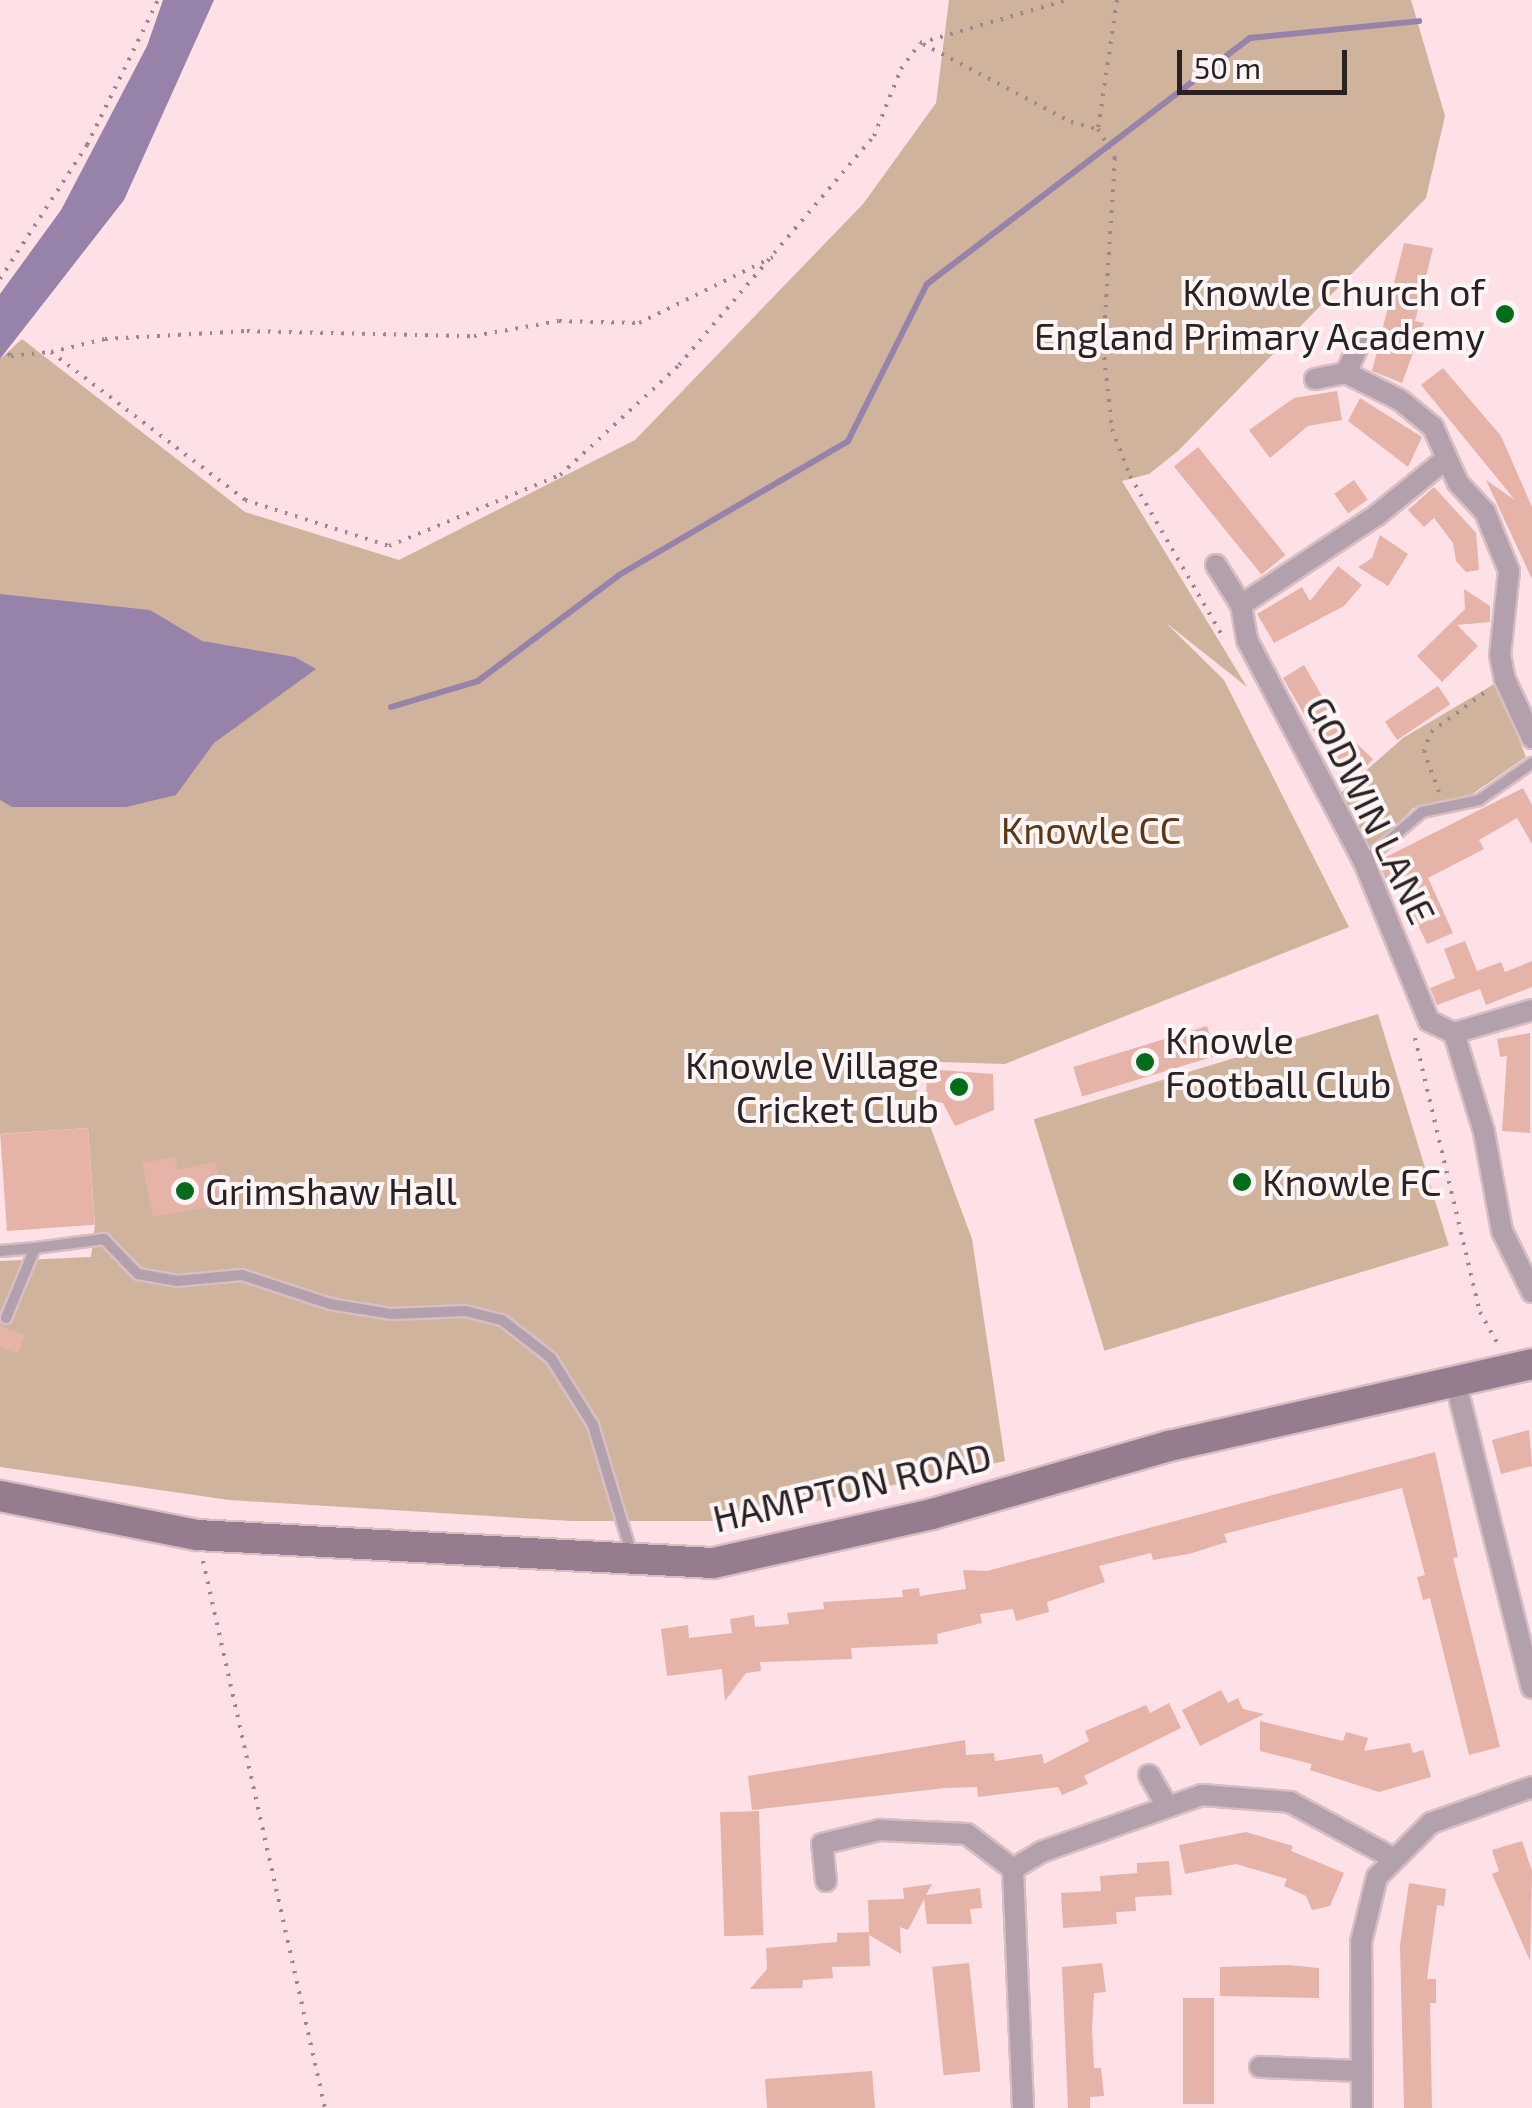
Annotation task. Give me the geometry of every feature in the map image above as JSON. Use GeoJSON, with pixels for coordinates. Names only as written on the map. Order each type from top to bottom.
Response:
{"type":"FeatureCollection","features":[{"type":"Feature","properties":{"kind":"street"},"geometry":{"type":"LineString","coordinates":[[1346,372],[1359,344]]}},
{"type":"Feature","properties":{"kind":"street"},"geometry":{"type":"LineString","coordinates":[[1315,379],[1346,372],[1400,400],[1433,427],[1446,459],[1484,512],[1509,570],[1500,655],[1505,680],[1532,738]]}},
{"type":"Feature","properties":{"kind":"street"},"geometry":{"type":"LineString","coordinates":[[1240,605],[1377,515],[1446,459]]}},
{"type":"Feature","properties":{"kind":"street","name":"GODWIN LANE"},"geometry":{"type":"LineString","coordinates":[[1216,565],[1240,605],[1247,640],[1364,862],[1429,1021],[1454,1033]]}},
{"type":"Feature","properties":{"kind":"street"},"geometry":{"type":"LineString","coordinates":[[1532,1010],[1454,1033],[1484,1132],[1502,1231],[1532,1292]]}},
{"type":"Feature","properties":{"kind":"street","name":"HAMPTON ROAD"},"geometry":{"type":"LineString","coordinates":[[0,1496],[197,1535],[634,1561],[731,1559],[1532,1364]]}},
{"type":"Feature","properties":{"kind":"street"},"geometry":{"type":"LineString","coordinates":[[1455,1380],[1532,1688]]}},
{"type":"Feature","properties":{"kind":"street"},"geometry":{"type":"LineString","coordinates":[[1149,1775],[1166,1806]]}},
{"type":"Feature","properties":{"kind":"street"},"geometry":{"type":"LineString","coordinates":[[1362,2108],[1362,1942],[1377,1877],[1391,1857],[1431,1824],[1532,1787]]}},
{"type":"Feature","properties":{"kind":"street"},"geometry":{"type":"LineString","coordinates":[[1013,1868],[1202,1795],[1290,1802],[1391,1857]]}},
{"type":"Feature","properties":{"kind":"street"},"geometry":{"type":"LineString","coordinates":[[826,1880],[822,1844],[880,1830],[966,1834],[1013,1868]]}},
{"type":"Feature","properties":{"kind":"street"},"geometry":{"type":"LineString","coordinates":[[1013,1868],[1022,2108]]}},
{"type":"Feature","properties":{"kind":"street"},"geometry":{"type":"LineString","coordinates":[[1260,2068],[1361,2070]]}},
{"type":"Feature","properties":{"kind":"lane"},"geometry":{"type":"LineString","coordinates":[[1364,862],[1422,812],[1479,800],[1532,763]]}},
{"type":"Feature","properties":{"kind":"lane"},"geometry":{"type":"LineString","coordinates":[[0,1251],[104,1239],[138,1274],[176,1280],[242,1275],[330,1304],[392,1314],[465,1311],[502,1320],[551,1358],[593,1426],[634,1561]]}},
{"type":"Feature","properties":{"kind":"lane"},"geometry":{"type":"LineString","coordinates":[[6,1318],[35,1248]]}},
{"type":"Feature","properties":{"kind":"path"},"geometry":{"type":"LineString","coordinates":[[0,278],[87,145],[158,0]]}},
{"type":"Feature","properties":{"kind":"path"},"geometry":{"type":"LineString","coordinates":[[51,352],[245,500],[389,546],[560,476],[679,365],[778,255],[874,136],[901,69],[920,42],[1067,0]]}},
{"type":"Feature","properties":{"kind":"path"},"geometry":{"type":"LineString","coordinates":[[1115,158],[1098,129],[1117,0]]}},
{"type":"Feature","properties":{"kind":"path"},"geometry":{"type":"LineString","coordinates":[[920,42],[1071,122],[1098,129]]}},
{"type":"Feature","properties":{"kind":"path"},"geometry":{"type":"LineString","coordinates":[[0,347],[11,356],[51,352],[104,338],[248,330],[474,336],[559,321],[639,323],[778,255]]}},
{"type":"Feature","properties":{"kind":"path"},"geometry":{"type":"LineString","coordinates":[[1445,810],[1424,752],[1431,732],[1447,714],[1505,680]]}},
{"type":"Feature","properties":{"kind":"path"},"geometry":{"type":"LineString","coordinates":[[197,1535],[325,2108]]}},
{"type":"Feature","properties":{"kind":"green space","name":"Knowle CC"},"geometry":{"type":"Polygon","coordinates":[[[949,0],[1411,0],[1445,116],[1426,198],[1178,451],[1149,474],[1122,481],[1247,687],[1165,622],[1224,680],[1349,927],[1005,1064],[906,1061],[972,1239],[1005,1461],[725,1521],[571,1521],[229,1500],[0,1467],[0,1261],[91,1257],[95,1225],[88,1128],[0,1134],[0,359],[22,339],[245,512],[399,560],[635,440],[863,204],[936,103],[949,0]]]}},
{"type":"Feature","properties":{"kind":"green space"},"geometry":{"type":"Polygon","coordinates":[[[1496,683],[1526,757],[1468,797],[1413,808],[1366,856],[1336,797],[1403,738],[1496,683]]]}},
{"type":"Feature","properties":{"kind":"green space","name":"Knowle FC"},"geometry":{"type":"Polygon","coordinates":[[[1378,1014],[1449,1245],[1104,1351],[1034,1119],[1378,1014]]]}},
{"type":"Feature","properties":{"kind":"shaded area"},"geometry":{"type":"Polygon","coordinates":[[[163,0],[214,0],[124,200],[0,359],[0,294],[61,210],[147,46],[163,0]]]}},
{"type":"Feature","properties":{"kind":"shaded area"},"geometry":{"type":"Polygon","coordinates":[[[0,594],[150,610],[202,641],[295,657],[316,669],[214,743],[176,795],[126,807],[12,807],[0,800],[0,594]]]}},
{"type":"Feature","properties":{"kind":"building"},"geometry":{"type":"Polygon","coordinates":[[[1404,243],[1433,248],[1415,321],[1424,323],[1402,383],[1372,371],[1404,243]]]}},
{"type":"Feature","properties":{"kind":"building"},"geometry":{"type":"Polygon","coordinates":[[[1443,368],[1501,436],[1532,507],[1532,579],[1486,480],[1515,500],[1421,385],[1443,368]]]}},
{"type":"Feature","properties":{"kind":"building"},"geometry":{"type":"Polygon","coordinates":[[[1337,391],[1342,420],[1308,426],[1270,458],[1249,430],[1294,398],[1337,391]]]}},
{"type":"Feature","properties":{"kind":"building"},"geometry":{"type":"Polygon","coordinates":[[[1360,398],[1422,437],[1408,467],[1348,421],[1360,398]]]}},
{"type":"Feature","properties":{"kind":"building"},"geometry":{"type":"Polygon","coordinates":[[[1198,447],[1285,555],[1261,575],[1174,467],[1198,447]]]}},
{"type":"Feature","properties":{"kind":"building"},"geometry":{"type":"Polygon","coordinates":[[[1354,480],[1368,500],[1348,513],[1334,494],[1354,480]]]}},
{"type":"Feature","properties":{"kind":"building"},"geometry":{"type":"Polygon","coordinates":[[[1434,487],[1476,533],[1479,570],[1466,572],[1456,561],[1453,543],[1434,518],[1424,527],[1408,510],[1434,487]]]}},
{"type":"Feature","properties":{"kind":"building"},"geometry":{"type":"Polygon","coordinates":[[[1380,535],[1408,554],[1388,586],[1358,567],[1372,558],[1380,535]]]}},
{"type":"Feature","properties":{"kind":"building"},"geometry":{"type":"Polygon","coordinates":[[[1338,566],[1362,585],[1344,606],[1274,643],[1257,614],[1302,587],[1310,601],[1338,566]]]}},
{"type":"Feature","properties":{"kind":"building"},"geometry":{"type":"Polygon","coordinates":[[[1464,589],[1490,606],[1490,622],[1457,625],[1478,646],[1442,682],[1417,656],[1465,609],[1464,589]]]}},
{"type":"Feature","properties":{"kind":"building"},"geometry":{"type":"Polygon","coordinates":[[[1304,665],[1341,729],[1373,759],[1355,779],[1320,742],[1283,678],[1304,665]]]}},
{"type":"Feature","properties":{"kind":"building"},"geometry":{"type":"Polygon","coordinates":[[[1438,686],[1450,704],[1397,740],[1385,722],[1438,686]]]}},
{"type":"Feature","properties":{"kind":"building"},"geometry":{"type":"Polygon","coordinates":[[[1523,788],[1532,805],[1532,844],[1517,818],[1479,840],[1484,849],[1428,878],[1453,933],[1427,944],[1401,889],[1392,894],[1378,861],[1523,788]]]}},
{"type":"Feature","properties":{"kind":"building"},"geometry":{"type":"Polygon","coordinates":[[[1465,941],[1477,971],[1501,962],[1505,972],[1532,961],[1532,987],[1486,1005],[1480,989],[1437,1005],[1430,988],[1455,978],[1444,949],[1465,941]]]}},
{"type":"Feature","properties":{"kind":"building","name":"Knowle Football Club"},"geometry":{"type":"Polygon","coordinates":[[[1207,1026],[1216,1056],[1082,1097],[1073,1067],[1207,1026]]]}},
{"type":"Feature","properties":{"kind":"building"},"geometry":{"type":"Polygon","coordinates":[[[1530,1033],[1530,1133],[1502,1131],[1507,1056],[1500,1057],[1497,1039],[1530,1033]]]}},
{"type":"Feature","properties":{"kind":"building","name":"Knowle Village Cricket Club"},"geometry":{"type":"Polygon","coordinates":[[[927,1069],[993,1074],[994,1110],[955,1126],[943,1103],[926,1100],[927,1069]]]}},
{"type":"Feature","properties":{"kind":"building"},"geometry":{"type":"Polygon","coordinates":[[[88,1128],[95,1225],[7,1231],[0,1134],[88,1128]]]}},
{"type":"Feature","properties":{"kind":"building","name":"Grimshaw Hall"},"geometry":{"type":"Polygon","coordinates":[[[175,1157],[177,1170],[216,1162],[224,1205],[153,1217],[142,1163],[175,1157]]]}},
{"type":"Feature","properties":{"kind":"building"},"geometry":{"type":"Polygon","coordinates":[[[0,1326],[25,1335],[18,1354],[0,1347],[0,1326]]]}},
{"type":"Feature","properties":{"kind":"building"},"geometry":{"type":"Polygon","coordinates":[[[1529,1430],[1532,1466],[1501,1474],[1492,1440],[1529,1430]]]}},
{"type":"Feature","properties":{"kind":"building"},"geometry":{"type":"Polygon","coordinates":[[[1435,1452],[1458,1557],[1453,1558],[1500,1747],[1469,1755],[1430,1598],[1423,1600],[1417,1577],[1425,1575],[1402,1488],[1224,1534],[1227,1542],[1189,1554],[1153,1560],[1151,1553],[1099,1566],[1105,1582],[1047,1602],[1049,1612],[1016,1621],[1013,1609],[980,1614],[982,1623],[937,1634],[938,1644],[851,1648],[852,1659],[760,1662],[761,1671],[746,1673],[725,1701],[722,1669],[667,1676],[661,1629],[688,1625],[689,1638],[732,1633],[730,1619],[754,1615],[755,1627],[789,1624],[787,1613],[824,1609],[823,1602],[903,1597],[902,1590],[919,1588],[920,1596],[966,1589],[963,1570],[987,1571],[1435,1452]]]}},
{"type":"Feature","properties":{"kind":"building"},"geometry":{"type":"Polygon","coordinates":[[[1221,1690],[1228,1703],[1238,1698],[1243,1709],[1264,1714],[1200,1746],[1182,1710],[1221,1690]]]}},
{"type":"Feature","properties":{"kind":"building"},"geometry":{"type":"Polygon","coordinates":[[[1169,1703],[1181,1728],[1084,1776],[1088,1784],[1062,1795],[1058,1787],[978,1797],[977,1787],[945,1788],[752,1810],[748,1776],[965,1740],[966,1755],[994,1753],[995,1761],[1042,1754],[1044,1764],[1089,1741],[1085,1731],[1146,1705],[1150,1713],[1169,1703]]]}},
{"type":"Feature","properties":{"kind":"building"},"geometry":{"type":"Polygon","coordinates":[[[1260,1721],[1343,1741],[1346,1732],[1368,1738],[1364,1751],[1410,1743],[1413,1753],[1423,1750],[1431,1777],[1379,1792],[1310,1770],[1312,1764],[1260,1751],[1260,1721]]]}},
{"type":"Feature","properties":{"kind":"building"},"geometry":{"type":"Polygon","coordinates":[[[759,1811],[763,1935],[724,1936],[720,1812],[759,1811]]]}},
{"type":"Feature","properties":{"kind":"building"},"geometry":{"type":"Polygon","coordinates":[[[1246,1832],[1293,1846],[1291,1851],[1344,1873],[1330,1906],[1312,1910],[1306,1896],[1284,1886],[1287,1879],[1236,1864],[1185,1874],[1179,1845],[1246,1832]]]}},
{"type":"Feature","properties":{"kind":"building"},"geometry":{"type":"Polygon","coordinates":[[[1522,1841],[1532,1871],[1530,1961],[1492,1874],[1499,1871],[1492,1850],[1522,1841]]]}},
{"type":"Feature","properties":{"kind":"building"},"geometry":{"type":"Polygon","coordinates":[[[1169,1861],[1172,1895],[1135,1897],[1136,1911],[1116,1912],[1117,1924],[1063,1928],[1061,1893],[1101,1891],[1100,1876],[1137,1873],[1137,1863],[1169,1861]]]}},
{"type":"Feature","properties":{"kind":"building"},"geometry":{"type":"Polygon","coordinates":[[[1409,1883],[1446,1889],[1444,1906],[1437,1905],[1427,1979],[1436,1979],[1436,2003],[1430,2003],[1432,2108],[1404,2108],[1400,1945],[1409,1883]]]}},
{"type":"Feature","properties":{"kind":"building"},"geometry":{"type":"Polygon","coordinates":[[[932,1884],[926,1895],[980,1888],[982,1908],[970,1909],[972,1924],[927,1924],[924,1899],[908,1930],[900,1927],[901,1954],[869,1935],[870,1966],[832,1967],[833,1978],[803,1980],[802,1988],[750,1989],[767,1969],[766,1948],[837,1942],[837,1933],[869,1932],[868,1900],[904,1899],[903,1888],[932,1884]]]}},
{"type":"Feature","properties":{"kind":"building"},"geometry":{"type":"Polygon","coordinates":[[[969,1963],[980,2071],[944,2075],[932,1967],[969,1963]]]}},
{"type":"Feature","properties":{"kind":"building"},"geometry":{"type":"Polygon","coordinates":[[[1102,1963],[1106,1992],[1094,1993],[1092,2029],[1094,2068],[1101,2068],[1104,2096],[1090,2097],[1090,2108],[1068,2108],[1062,1967],[1102,1963]]]}},
{"type":"Feature","properties":{"kind":"building"},"geometry":{"type":"Polygon","coordinates":[[[1220,1967],[1319,1968],[1319,1998],[1220,1996],[1220,1967]]]}},
{"type":"Feature","properties":{"kind":"building"},"geometry":{"type":"Polygon","coordinates":[[[1183,1998],[1214,1998],[1214,2104],[1183,2104],[1183,1998]]]}},
{"type":"Feature","properties":{"kind":"building"},"geometry":{"type":"Polygon","coordinates":[[[872,2071],[875,2108],[767,2108],[765,2079],[872,2071]]]}},
{"type":"Feature","properties":{"kind":"waterway"},"geometry":{"type":"LineString","coordinates":[[391,707],[478,681],[619,575],[848,441],[927,284],[1250,38],[1419,21]]}},
{"type":"Feature","properties":{"kind":"place","name":"Knowle Church of England Primary Academy"},"geometry":{"type":"Point","coordinates":[1505,314]}},
{"type":"Feature","properties":{"kind":"place","name":"Knowle Football Club"},"geometry":{"type":"Point","coordinates":[1145,1062]}},
{"type":"Feature","properties":{"kind":"place","name":"Knowle Village Cricket Club"},"geometry":{"type":"Point","coordinates":[959,1087]}},
{"type":"Feature","properties":{"kind":"place","name":"Knowle FC"},"geometry":{"type":"Point","coordinates":[1242,1182]}},
{"type":"Feature","properties":{"kind":"place","name":"Grimshaw Hall"},"geometry":{"type":"Point","coordinates":[185,1191]}}]}
